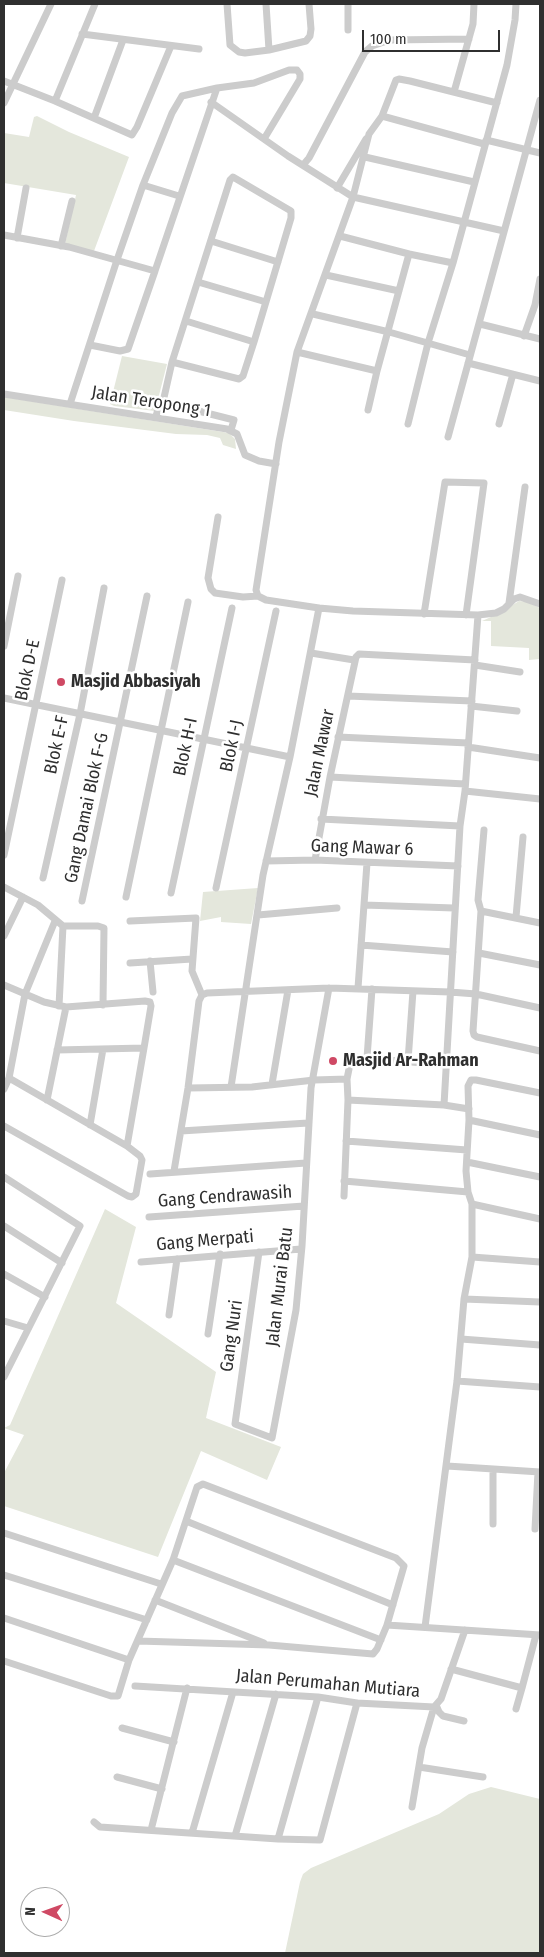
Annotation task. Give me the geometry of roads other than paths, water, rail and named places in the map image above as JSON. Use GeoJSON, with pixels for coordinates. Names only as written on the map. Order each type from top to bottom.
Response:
{"type":"FeatureCollection","features":[{"type":"Feature","properties":{"kind":"street"},"geometry":{"type":"LineString","coordinates":[[4,103],[51,4]]}},
{"type":"Feature","properties":{"kind":"street"},"geometry":{"type":"LineString","coordinates":[[55,101],[95,4]]}},
{"type":"Feature","properties":{"kind":"street"},"geometry":{"type":"LineString","coordinates":[[227,4],[230,44],[234,49],[245,53],[269,50],[306,40],[310,36],[311,29],[309,4]]}},
{"type":"Feature","properties":{"kind":"street"},"geometry":{"type":"LineString","coordinates":[[266,4],[269,50]]}},
{"type":"Feature","properties":{"kind":"street"},"geometry":{"type":"LineString","coordinates":[[348,4],[348,30]]}},
{"type":"Feature","properties":{"kind":"street"},"geometry":{"type":"LineString","coordinates":[[454,92],[474,24],[474,4]]}},
{"type":"Feature","properties":{"kind":"street"},"geometry":{"type":"LineString","coordinates":[[408,424],[428,343],[453,263],[507,65],[516,4]]}},
{"type":"Feature","properties":{"kind":"street"},"geometry":{"type":"LineString","coordinates":[[82,34],[200,49]]}},
{"type":"Feature","properties":{"kind":"street"},"geometry":{"type":"LineString","coordinates":[[303,165],[309,158],[365,52],[390,40],[469,39]]}},
{"type":"Feature","properties":{"kind":"street"},"geometry":{"type":"LineString","coordinates":[[94,118],[123,40]]}},
{"type":"Feature","properties":{"kind":"street"},"geometry":{"type":"LineString","coordinates":[[4,81],[55,101],[126,134],[132,134],[135,132],[171,46]]}},
{"type":"Feature","properties":{"kind":"street"},"geometry":{"type":"LineString","coordinates":[[70,404],[143,185],[172,113],[182,96],[217,88],[254,83],[289,70],[297,70],[300,74],[300,79],[264,139]]}},
{"type":"Feature","properties":{"kind":"street"},"geometry":{"type":"LineString","coordinates":[[337,188],[382,116],[396,80],[399,78],[496,103]]}},
{"type":"Feature","properties":{"kind":"street"},"geometry":{"type":"LineString","coordinates":[[90,345],[120,352],[128,349],[217,88]]}},
{"type":"Feature","properties":{"kind":"street"},"geometry":{"type":"LineString","coordinates":[[448,437],[540,100]]}},
{"type":"Feature","properties":{"kind":"street"},"geometry":{"type":"LineString","coordinates":[[211,102],[353,197],[504,231]]}},
{"type":"Feature","properties":{"kind":"street"},"geometry":{"type":"LineString","coordinates":[[382,116],[485,142],[528,149],[540,153]]}},
{"type":"Feature","properties":{"kind":"street"},"geometry":{"type":"LineString","coordinates":[[258,596],[256,580],[298,352],[353,197],[365,156],[369,134]]}},
{"type":"Feature","properties":{"kind":"street"},"geometry":{"type":"LineString","coordinates":[[365,156],[474,182]]}},
{"type":"Feature","properties":{"kind":"street"},"geometry":{"type":"LineString","coordinates":[[156,417],[158,408],[163,402],[172,362],[230,180],[233,176],[291,211],[291,218],[243,376],[238,379],[172,362]]}},
{"type":"Feature","properties":{"kind":"street"},"geometry":{"type":"LineString","coordinates":[[143,185],[179,196]]}},
{"type":"Feature","properties":{"kind":"street"},"geometry":{"type":"LineString","coordinates":[[17,238],[26,188]]}},
{"type":"Feature","properties":{"kind":"street"},"geometry":{"type":"LineString","coordinates":[[61,246],[72,201]]}},
{"type":"Feature","properties":{"kind":"street"},"geometry":{"type":"LineString","coordinates":[[4,235],[61,246],[155,271]]}},
{"type":"Feature","properties":{"kind":"street"},"geometry":{"type":"LineString","coordinates":[[340,236],[453,263]]}},
{"type":"Feature","properties":{"kind":"street"},"geometry":{"type":"LineString","coordinates":[[211,241],[278,262]]}},
{"type":"Feature","properties":{"kind":"street"},"geometry":{"type":"LineString","coordinates":[[368,410],[409,254]]}},
{"type":"Feature","properties":{"kind":"street"},"geometry":{"type":"LineString","coordinates":[[326,275],[400,291]]}},
{"type":"Feature","properties":{"kind":"street"},"geometry":{"type":"LineString","coordinates":[[524,336],[535,305],[540,279]]}},
{"type":"Feature","properties":{"kind":"street"},"geometry":{"type":"LineString","coordinates":[[198,282],[266,302]]}},
{"type":"Feature","properties":{"kind":"street"},"geometry":{"type":"LineString","coordinates":[[313,314],[388,332],[470,355]]}},
{"type":"Feature","properties":{"kind":"street"},"geometry":{"type":"LineString","coordinates":[[186,321],[254,342]]}},
{"type":"Feature","properties":{"kind":"street"},"geometry":{"type":"LineString","coordinates":[[480,324],[540,339]]}},
{"type":"Feature","properties":{"kind":"street"},"geometry":{"type":"LineString","coordinates":[[298,352],[377,371]]}},
{"type":"Feature","properties":{"kind":"street"},"geometry":{"type":"LineString","coordinates":[[468,363],[540,381]]}},
{"type":"Feature","properties":{"kind":"street"},"geometry":{"type":"LineString","coordinates":[[499,424],[513,374]]}},
{"type":"Feature","properties":{"kind":"street","name":"Jalan Teropong 1"},"geometry":{"type":"LineString","coordinates":[[4,394],[235,431],[240,437],[244,455],[259,462],[276,464]]}},
{"type":"Feature","properties":{"kind":"street"},"geometry":{"type":"LineString","coordinates":[[163,402],[234,420],[231,430]]}},
{"type":"Feature","properties":{"kind":"street"},"geometry":{"type":"LineString","coordinates":[[424,614],[444,482],[484,483],[466,615]]}},
{"type":"Feature","properties":{"kind":"street"},"geometry":{"type":"LineString","coordinates":[[509,603],[525,487]]}},
{"type":"Feature","properties":{"kind":"street"},"geometry":{"type":"LineString","coordinates":[[218,517],[208,578],[211,589],[216,593],[243,597],[258,596],[266,600],[319,608],[424,614],[478,615],[496,613],[520,597],[540,604]]}},
{"type":"Feature","properties":{"kind":"street"},"geometry":{"type":"LineString","coordinates":[[4,646],[18,576]]}},
{"type":"Feature","properties":{"kind":"street","name":"Blok D-E"},"geometry":{"type":"LineString","coordinates":[[4,855],[62,580]]}},
{"type":"Feature","properties":{"kind":"street","name":"Blok E-F"},"geometry":{"type":"LineString","coordinates":[[43,878],[80,714],[104,588]]}},
{"type":"Feature","properties":{"kind":"street","name":"Gang Damai Blok F-G"},"geometry":{"type":"LineString","coordinates":[[82,901],[147,596]]}},
{"type":"Feature","properties":{"kind":"street"},"geometry":{"type":"LineString","coordinates":[[126,897],[188,602]]}},
{"type":"Feature","properties":{"kind":"street","name":"Blok H-I"},"geometry":{"type":"LineString","coordinates":[[171,893],[232,608]]}},
{"type":"Feature","properties":{"kind":"street"},"geometry":{"type":"LineString","coordinates":[[231,1087],[266,861],[290,757],[319,608]]}},
{"type":"Feature","properties":{"kind":"street","name":"Blok I-J"},"geometry":{"type":"LineString","coordinates":[[216,888],[248,748],[276,611]]}},
{"type":"Feature","properties":{"kind":"street"},"geometry":{"type":"LineString","coordinates":[[444,1105],[454,952],[454,908],[478,615]]}},
{"type":"Feature","properties":{"kind":"street"},"geometry":{"type":"LineString","coordinates":[[311,653],[475,662],[520,672]]}},
{"type":"Feature","properties":{"kind":"street","name":"Jalan Mawar"},"geometry":{"type":"LineString","coordinates":[[315,860],[321,819],[357,657]]}},
{"type":"Feature","properties":{"kind":"street"},"geometry":{"type":"LineString","coordinates":[[348,696],[471,704],[517,711]]}},
{"type":"Feature","properties":{"kind":"street"},"geometry":{"type":"LineString","coordinates":[[4,698],[290,757]]}},
{"type":"Feature","properties":{"kind":"street"},"geometry":{"type":"LineString","coordinates":[[338,737],[468,745],[540,758]]}},
{"type":"Feature","properties":{"kind":"street"},"geometry":{"type":"LineString","coordinates":[[330,776],[465,787],[540,799]]}},
{"type":"Feature","properties":{"kind":"street"},"geometry":{"type":"LineString","coordinates":[[321,819],[460,826]]}},
{"type":"Feature","properties":{"kind":"street"},"geometry":{"type":"LineString","coordinates":[[484,830],[478,900],[481,911],[479,952],[472,1030],[477,1038],[540,1051]]}},
{"type":"Feature","properties":{"kind":"street"},"geometry":{"type":"LineString","coordinates":[[516,917],[523,837]]}},
{"type":"Feature","properties":{"kind":"street","name":"Gang Mawar 6"},"geometry":{"type":"LineString","coordinates":[[266,861],[315,860],[458,866]]}},
{"type":"Feature","properties":{"kind":"street"},"geometry":{"type":"LineString","coordinates":[[358,988],[367,863]]}},
{"type":"Feature","properties":{"kind":"street"},"geometry":{"type":"LineString","coordinates":[[4,887],[38,905],[63,926],[98,926],[104,928],[103,1005]]}},
{"type":"Feature","properties":{"kind":"street"},"geometry":{"type":"LineString","coordinates":[[4,936],[23,897]]}},
{"type":"Feature","properties":{"kind":"street"},"geometry":{"type":"LineString","coordinates":[[364,904],[454,908]]}},
{"type":"Feature","properties":{"kind":"street"},"geometry":{"type":"LineString","coordinates":[[258,915],[337,908]]}},
{"type":"Feature","properties":{"kind":"street"},"geometry":{"type":"LineString","coordinates":[[481,911],[540,923]]}},
{"type":"Feature","properties":{"kind":"street"},"geometry":{"type":"LineString","coordinates":[[130,921],[196,918],[192,971],[202,995]]}},
{"type":"Feature","properties":{"kind":"street"},"geometry":{"type":"LineString","coordinates":[[4,1089],[9,1078],[25,994],[55,921]]}},
{"type":"Feature","properties":{"kind":"street"},"geometry":{"type":"LineString","coordinates":[[47,1100],[63,1007],[63,926]]}},
{"type":"Feature","properties":{"kind":"street"},"geometry":{"type":"LineString","coordinates":[[361,946],[454,952]]}},
{"type":"Feature","properties":{"kind":"street"},"geometry":{"type":"LineString","coordinates":[[479,952],[540,965]]}},
{"type":"Feature","properties":{"kind":"street"},"geometry":{"type":"LineString","coordinates":[[130,963],[192,959]]}},
{"type":"Feature","properties":{"kind":"street"},"geometry":{"type":"LineString","coordinates":[[150,962],[153,992]]}},
{"type":"Feature","properties":{"kind":"street"},"geometry":{"type":"LineString","coordinates":[[4,984],[44,1002],[63,1007],[145,1000],[150,1002],[151,1006],[127,1146]]}},
{"type":"Feature","properties":{"kind":"street","name":"Jalan Murai Batu"},"geometry":{"type":"LineString","coordinates":[[234,1424],[272,1438],[296,1310],[311,1088],[314,1080],[329,988]]}},
{"type":"Feature","properties":{"kind":"street"},"geometry":{"type":"LineString","coordinates":[[174,1171],[188,1088],[199,1000],[202,995],[207,993],[358,988],[476,994],[540,1008]]}},
{"type":"Feature","properties":{"kind":"street"},"geometry":{"type":"LineString","coordinates":[[367,1058],[372,989]]}},
{"type":"Feature","properties":{"kind":"street"},"geometry":{"type":"LineString","coordinates":[[272,1084],[288,990]]}},
{"type":"Feature","properties":{"kind":"street"},"geometry":{"type":"LineString","coordinates":[[408,1061],[413,991]]}},
{"type":"Feature","properties":{"kind":"street"},"geometry":{"type":"LineString","coordinates":[[90,1125],[103,1048]]}},
{"type":"Feature","properties":{"kind":"street"},"geometry":{"type":"LineString","coordinates":[[57,1050],[144,1048]]}},
{"type":"Feature","properties":{"kind":"street"},"geometry":{"type":"LineString","coordinates":[[344,1196],[348,1100],[347,1079],[351,1059],[354,1057],[446,1065]]}},
{"type":"Feature","properties":{"kind":"street"},"geometry":{"type":"LineString","coordinates":[[4,1126],[132,1197],[136,1194],[142,1160],[140,1156],[127,1146],[9,1078]]}},
{"type":"Feature","properties":{"kind":"street"},"geometry":{"type":"LineString","coordinates":[[188,1088],[347,1079]]}},
{"type":"Feature","properties":{"kind":"street"},"geometry":{"type":"LineString","coordinates":[[425,1627],[447,1466],[464,1299],[472,1257],[472,1204],[468,1192],[467,1162],[468,1086],[471,1080],[476,1080],[540,1093]]}},
{"type":"Feature","properties":{"kind":"street"},"geometry":{"type":"LineString","coordinates":[[348,1100],[444,1105],[469,1109]]}},
{"type":"Feature","properties":{"kind":"street"},"geometry":{"type":"LineString","coordinates":[[469,1120],[540,1134]]}},
{"type":"Feature","properties":{"kind":"street"},"geometry":{"type":"LineString","coordinates":[[181,1131],[308,1123]]}},
{"type":"Feature","properties":{"kind":"street"},"geometry":{"type":"LineString","coordinates":[[346,1141],[467,1150]]}},
{"type":"Feature","properties":{"kind":"street"},"geometry":{"type":"LineString","coordinates":[[467,1162],[540,1177]]}},
{"type":"Feature","properties":{"kind":"street"},"geometry":{"type":"LineString","coordinates":[[150,1174],[306,1163]]}},
{"type":"Feature","properties":{"kind":"street"},"geometry":{"type":"LineString","coordinates":[[4,1177],[79,1224],[45,1297],[6,1365],[4,1377]]}},
{"type":"Feature","properties":{"kind":"street"},"geometry":{"type":"LineString","coordinates":[[344,1181],[468,1192]]}},
{"type":"Feature","properties":{"kind":"street"},"geometry":{"type":"LineString","coordinates":[[472,1204],[540,1219]]}},
{"type":"Feature","properties":{"kind":"street","name":"Gang Cendrawasih"},"geometry":{"type":"LineString","coordinates":[[149,1217],[304,1206]]}},
{"type":"Feature","properties":{"kind":"street"},"geometry":{"type":"LineString","coordinates":[[4,1226],[62,1263]]}},
{"type":"Feature","properties":{"kind":"street","name":"Gang Merpati"},"geometry":{"type":"LineString","coordinates":[[141,1262],[220,1254],[301,1249]]}},
{"type":"Feature","properties":{"kind":"street","name":"Gang Nuri"},"geometry":{"type":"LineString","coordinates":[[234,1424],[260,1252]]}},
{"type":"Feature","properties":{"kind":"street"},"geometry":{"type":"LineString","coordinates":[[208,1334],[220,1254]]}},
{"type":"Feature","properties":{"kind":"street"},"geometry":{"type":"LineString","coordinates":[[472,1257],[540,1262]]}},
{"type":"Feature","properties":{"kind":"street"},"geometry":{"type":"LineString","coordinates":[[168,1315],[177,1259]]}},
{"type":"Feature","properties":{"kind":"street"},"geometry":{"type":"LineString","coordinates":[[4,1274],[45,1297]]}},
{"type":"Feature","properties":{"kind":"street"},"geometry":{"type":"LineString","coordinates":[[464,1299],[540,1302]]}},
{"type":"Feature","properties":{"kind":"street"},"geometry":{"type":"LineString","coordinates":[[4,1321],[28,1328]]}},
{"type":"Feature","properties":{"kind":"street"},"geometry":{"type":"LineString","coordinates":[[461,1339],[540,1345]]}},
{"type":"Feature","properties":{"kind":"street"},"geometry":{"type":"LineString","coordinates":[[457,1381],[540,1387]]}},
{"type":"Feature","properties":{"kind":"street"},"geometry":{"type":"LineString","coordinates":[[447,1466],[539,1472],[535,1529]]}},
{"type":"Feature","properties":{"kind":"street"},"geometry":{"type":"LineString","coordinates":[[493,1470],[493,1524]]}},
{"type":"Feature","properties":{"kind":"street"},"geometry":{"type":"LineString","coordinates":[[4,1661],[111,1696],[118,1696],[130,1660],[161,1584],[173,1560],[197,1487],[202,1484],[396,1558],[404,1566],[387,1624],[375,1652],[371,1655],[269,1645],[138,1641]]}},
{"type":"Feature","properties":{"kind":"street"},"geometry":{"type":"LineString","coordinates":[[186,1521],[393,1605]]}},
{"type":"Feature","properties":{"kind":"street"},"geometry":{"type":"LineString","coordinates":[[4,1533],[161,1584]]}},
{"type":"Feature","properties":{"kind":"street"},"geometry":{"type":"LineString","coordinates":[[173,1560],[381,1640]]}},
{"type":"Feature","properties":{"kind":"street"},"geometry":{"type":"LineString","coordinates":[[4,1575],[147,1620]]}},
{"type":"Feature","properties":{"kind":"street"},"geometry":{"type":"LineString","coordinates":[[155,1600],[269,1645]]}},
{"type":"Feature","properties":{"kind":"street"},"geometry":{"type":"LineString","coordinates":[[4,1618],[130,1660]]}},
{"type":"Feature","properties":{"kind":"street"},"geometry":{"type":"LineString","coordinates":[[387,1624],[538,1635],[516,1708]]}},
{"type":"Feature","properties":{"kind":"street","name":"Jalan Perumahan Mutiara"},"geometry":{"type":"LineString","coordinates":[[136,1686],[318,1697],[358,1704],[435,1706],[441,1698],[465,1630]]}},
{"type":"Feature","properties":{"kind":"street"},"geometry":{"type":"LineString","coordinates":[[451,1669],[522,1688]]}},
{"type":"Feature","properties":{"kind":"street"},"geometry":{"type":"LineString","coordinates":[[151,1830],[187,1688]]}},
{"type":"Feature","properties":{"kind":"street"},"geometry":{"type":"LineString","coordinates":[[192,1833],[233,1692]]}},
{"type":"Feature","properties":{"kind":"street"},"geometry":{"type":"LineString","coordinates":[[235,1836],[276,1694]]}},
{"type":"Feature","properties":{"kind":"street"},"geometry":{"type":"LineString","coordinates":[[278,1839],[318,1697]]}},
{"type":"Feature","properties":{"kind":"street"},"geometry":{"type":"LineString","coordinates":[[94,1822],[100,1827],[317,1841],[322,1837],[358,1704]]}},
{"type":"Feature","properties":{"kind":"street"},"geometry":{"type":"LineString","coordinates":[[435,1706],[443,1716],[464,1721]]}},
{"type":"Feature","properties":{"kind":"street"},"geometry":{"type":"LineString","coordinates":[[412,1807],[426,1733],[435,1706]]}},
{"type":"Feature","properties":{"kind":"street"},"geometry":{"type":"LineString","coordinates":[[122,1728],[174,1742]]}},
{"type":"Feature","properties":{"kind":"street"},"geometry":{"type":"LineString","coordinates":[[419,1767],[483,1777]]}},
{"type":"Feature","properties":{"kind":"street"},"geometry":{"type":"LineString","coordinates":[[117,1777],[162,1789]]}},
{"type":"Feature","properties":{"kind":"place","name":"Masjid Abbasiyah"},"geometry":{"type":"Point","coordinates":[61,682]}},
{"type":"Feature","properties":{"kind":"place","name":"Masjid Ar-Rahman"},"geometry":{"type":"Point","coordinates":[333,1061]}}]}
